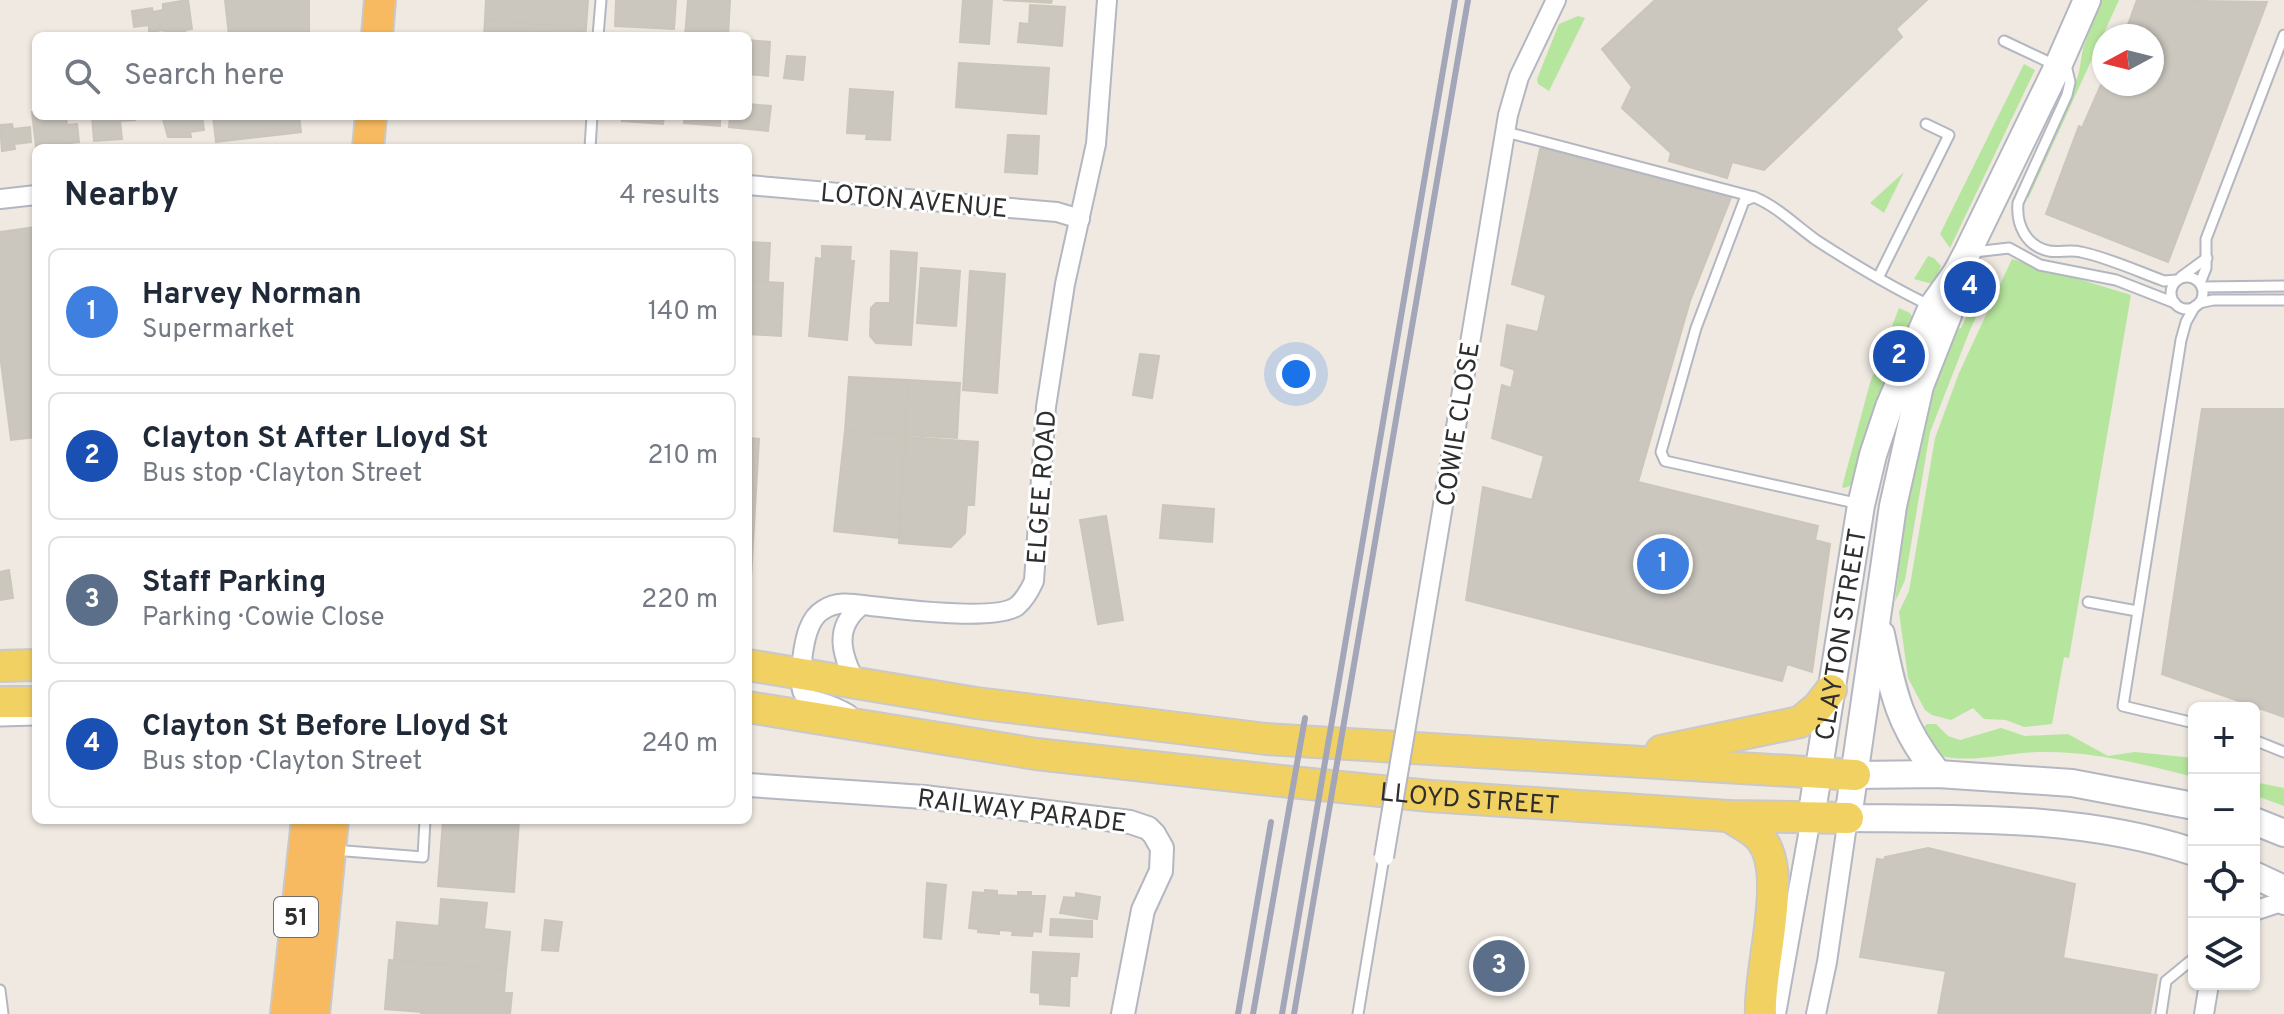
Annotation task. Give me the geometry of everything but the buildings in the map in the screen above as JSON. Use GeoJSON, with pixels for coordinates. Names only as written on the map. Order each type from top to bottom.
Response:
{"type":"FeatureCollection","features":[{"type":"Feature","properties":{"kind":"highway"},"geometry":{"type":"LineString","coordinates":[[377,32],[380,0]]}},
{"type":"Feature","properties":{"kind":"highway"},"geometry":{"type":"LineString","coordinates":[[368,144],[371,120]]}},
{"type":"Feature","properties":{"kind":"highway","name":"51"},"geometry":{"type":"LineString","coordinates":[[307,824],[307,1013]]}},
{"type":"Feature","properties":{"kind":"highway","name":"51"},"geometry":{"type":"LineString","coordinates":[[307,1013],[332,835]]}},
{"type":"Feature","properties":{"kind":"main road","name":"CLAYTON STREET"},"geometry":{"type":"LineString","coordinates":[[1811,818],[1861,505],[1889,407],[1940,311],[2087,0]]}},
{"type":"Feature","properties":{"kind":"main road","name":"CLAYTON STREET"},"geometry":{"type":"LineString","coordinates":[[1848,818],[1893,506],[1940,311]]}},
{"type":"Feature","properties":{"kind":"main road"},"geometry":{"type":"LineString","coordinates":[[1878,615],[1905,727],[1938,774]]}},
{"type":"Feature","properties":{"kind":"main road"},"geometry":{"type":"LineString","coordinates":[[0,666],[32,665]]}},
{"type":"Feature","properties":{"kind":"main road","name":"LLOYD STREET"},"geometry":{"type":"LineString","coordinates":[[752,666],[976,703],[1266,739],[1855,775],[1938,774],[2100,787],[2188,805]]}},
{"type":"Feature","properties":{"kind":"main road"},"geometry":{"type":"LineString","coordinates":[[1543,757],[1655,752],[1786,727],[1810,715],[1831,690]]}},
{"type":"Feature","properties":{"kind":"main road"},"geometry":{"type":"LineString","coordinates":[[0,702],[32,702]]}},
{"type":"Feature","properties":{"kind":"main road","name":"LLOYD STREET"},"geometry":{"type":"LineString","coordinates":[[752,708],[1036,754],[1430,796],[1728,816],[2055,823],[2145,838],[2188,850]]}},
{"type":"Feature","properties":{"kind":"main road"},"geometry":{"type":"LineString","coordinates":[[1728,816],[1758,835],[1767,848],[1774,875],[1761,1014]]}},
{"type":"Feature","properties":{"kind":"main road"},"geometry":{"type":"LineString","coordinates":[[2260,878],[2284,889]]}},
{"type":"Feature","properties":{"kind":"street","name":"ELGEE ROAD"},"geometry":{"type":"LineString","coordinates":[[801,674],[805,642],[810,626],[820,611],[845,603],[998,614],[1016,607],[1034,581],[1046,407],[1054,344],[1096,144],[1107,0]]}},
{"type":"Feature","properties":{"kind":"street","name":"COWIE CLOSE"},"geometry":{"type":"LineString","coordinates":[[1384,857],[1505,132],[1519,77],[1556,0]]}},
{"type":"Feature","properties":{"kind":"street","name":"LOTON AVENUE"},"geometry":{"type":"LineString","coordinates":[[752,185],[1057,212],[1080,219]]}},
{"type":"Feature","properties":{"kind":"street"},"geometry":{"type":"LineString","coordinates":[[0,199],[32,195]]}},
{"type":"Feature","properties":{"kind":"street"},"geometry":{"type":"LineString","coordinates":[[856,683],[844,653],[844,626],[850,614],[862,605]]}},
{"type":"Feature","properties":{"kind":"street"},"geometry":{"type":"LineString","coordinates":[[801,674],[799,686],[803,696],[841,710],[873,728]]}},
{"type":"Feature","properties":{"kind":"street","name":"RAILWAY PARADE"},"geometry":{"type":"LineString","coordinates":[[752,785],[924,797],[1130,822],[1148,828],[1162,848],[1161,871],[1143,910],[1123,1014]]}},
{"type":"Feature","properties":{"kind":"street"},"geometry":{"type":"LineString","coordinates":[[2100,787],[2188,818]]}},
{"type":"Feature","properties":{"kind":"street","name":"CLAYTON STREET"},"geometry":{"type":"LineString","coordinates":[[1776,1014],[1811,818]]}},
{"type":"Feature","properties":{"kind":"street","name":"CLAYTON STREET"},"geometry":{"type":"LineString","coordinates":[[1816,1014],[1827,962],[1848,818]]}},
{"type":"Feature","properties":{"kind":"street"},"geometry":{"type":"LineString","coordinates":[[2260,909],[2278,903],[2284,905]]}},
{"type":"Feature","properties":{"kind":"street"},"geometry":{"type":"LineString","coordinates":[[2204,1014],[2208,990]]}},
{"type":"Feature","properties":{"kind":"lane"},"geometry":{"type":"LineString","coordinates":[[598,32],[601,0]]}},
{"type":"Feature","properties":{"kind":"lane"},"geometry":{"type":"LineString","coordinates":[[2004,41],[2062,58],[2070,82],[2018,203],[2017,213],[2025,236],[2030,242],[2049,251],[2080,251],[2164,281],[2192,277],[2201,285],[2203,294],[2186,322],[2181,340],[2123,706],[2188,722]]}},
{"type":"Feature","properties":{"kind":"lane"},"geometry":{"type":"LineString","coordinates":[[2201,285],[2207,258],[2206,239],[2283,41]]}},
{"type":"Feature","properties":{"kind":"lane"},"geometry":{"type":"LineString","coordinates":[[590,144],[592,120]]}},
{"type":"Feature","properties":{"kind":"lane"},"geometry":{"type":"LineString","coordinates":[[1878,278],[1949,135],[1926,124]]}},
{"type":"Feature","properties":{"kind":"lane"},"geometry":{"type":"LineString","coordinates":[[1505,132],[1754,197],[1770,204],[1813,238],[1878,278],[1940,311]]}},
{"type":"Feature","properties":{"kind":"lane"},"geometry":{"type":"LineString","coordinates":[[1754,197],[1744,201],[1696,328],[1661,452],[1665,461],[1861,505]]}},
{"type":"Feature","properties":{"kind":"lane"},"geometry":{"type":"LineString","coordinates":[[1962,262],[2009,248],[2040,265],[2116,280],[2185,309],[2213,300],[2284,300]]}},
{"type":"Feature","properties":{"kind":"lane"},"geometry":{"type":"LineString","coordinates":[[2181,340],[2182,320],[2171,295],[2178,280],[2207,258]]}},
{"type":"Feature","properties":{"kind":"lane"},"geometry":{"type":"LineString","coordinates":[[2201,285],[2284,286]]}},
{"type":"Feature","properties":{"kind":"lane"},"geometry":{"type":"LineString","coordinates":[[2088,602],[2137,611]]}},
{"type":"Feature","properties":{"kind":"lane"},"geometry":{"type":"LineString","coordinates":[[0,721],[32,720]]}},
{"type":"Feature","properties":{"kind":"lane"},"geometry":{"type":"LineString","coordinates":[[2260,742],[2284,752]]}},
{"type":"Feature","properties":{"kind":"lane"},"geometry":{"type":"LineString","coordinates":[[332,835],[423,857],[425,824]]}},
{"type":"Feature","properties":{"kind":"lane"},"geometry":{"type":"LineString","coordinates":[[1358,1014],[1384,857]]}},
{"type":"Feature","properties":{"kind":"lane"},"geometry":{"type":"LineString","coordinates":[[2161,1014],[2166,981],[2188,963]]}},
{"type":"Feature","properties":{"kind":"lane"},"geometry":{"type":"LineString","coordinates":[[0,990],[3,1014]]}},
{"type":"Feature","properties":{"kind":"green space"},"geometry":{"type":"Polygon","coordinates":[[[2101,0],[2119,0],[2108,24],[2092,24],[2101,0]]]}},
{"type":"Feature","properties":{"kind":"green space"},"geometry":{"type":"Polygon","coordinates":[[[1578,16],[1585,18],[1549,91],[1538,84],[1537,79],[1559,24],[1578,16]]]}},
{"type":"Feature","properties":{"kind":"green space"},"geometry":{"type":"Polygon","coordinates":[[[2092,24],[2092,59],[2028,199],[2028,192],[2072,93],[2092,24]]]}},
{"type":"Feature","properties":{"kind":"green space"},"geometry":{"type":"Polygon","coordinates":[[[2024,64],[2035,70],[1950,248],[1940,234],[2024,64]]]}},
{"type":"Feature","properties":{"kind":"green space"},"geometry":{"type":"Polygon","coordinates":[[[1904,172],[1884,213],[1870,203],[1904,172]]]}},
{"type":"Feature","properties":{"kind":"green space"},"geometry":{"type":"Polygon","coordinates":[[[1928,256],[1941,266],[1933,284],[1914,279],[1928,256]]]}},
{"type":"Feature","properties":{"kind":"green space"},"geometry":{"type":"Polygon","coordinates":[[[2012,259],[2131,295],[2069,658],[2064,657],[2052,724],[2024,727],[2006,720],[1984,719],[1973,708],[1951,720],[1925,710],[1908,678],[1899,612],[1909,591],[1935,438],[1959,373],[2012,259]]]}},
{"type":"Feature","properties":{"kind":"green space"},"geometry":{"type":"Polygon","coordinates":[[[1983,282],[1990,288],[1930,432],[1905,580],[1895,602],[1909,490],[1925,413],[1952,330],[1961,328],[1983,282]]]}},
{"type":"Feature","properties":{"kind":"green space"},"geometry":{"type":"Polygon","coordinates":[[[1899,308],[1910,313],[1915,322],[1850,486],[1844,488],[1870,383],[1899,308]]]}},
{"type":"Feature","properties":{"kind":"green space"},"geometry":{"type":"Polygon","coordinates":[[[1927,724],[1936,724],[1948,736],[1960,740],[2001,728],[2025,736],[2068,734],[2108,756],[2135,752],[2188,757],[2188,776],[2081,754],[2043,752],[1963,759],[1946,757],[1932,750],[1918,734],[1927,724]]]}},
{"type":"Feature","properties":{"kind":"green space"},"geometry":{"type":"Polygon","coordinates":[[[2260,783],[2284,788],[2284,806],[2260,797],[2260,783]]]}},
{"type":"Feature","properties":{"kind":"railway"},"geometry":{"type":"LineString","coordinates":[[1282,1014],[1455,0]]}},
{"type":"Feature","properties":{"kind":"railway"},"geometry":{"type":"LineString","coordinates":[[1294,1014],[1468,0]]}},
{"type":"Feature","properties":{"kind":"railway"},"geometry":{"type":"LineString","coordinates":[[1253,1014],[1305,718]]}},
{"type":"Feature","properties":{"kind":"railway"},"geometry":{"type":"LineString","coordinates":[[1238,1014],[1271,822]]}},
{"type":"Feature","properties":{"kind":"place","name":"Clayton St Before Lloyd St"},"geometry":{"type":"Point","coordinates":[1970,287]}},
{"type":"Feature","properties":{"kind":"place","name":"Clayton St After Lloyd St"},"geometry":{"type":"Point","coordinates":[1899,356]}},
{"type":"Feature","properties":{"kind":"place","name":"Harvey Norman"},"geometry":{"type":"Point","coordinates":[1663,564]}},
{"type":"Feature","properties":{"kind":"place","name":"Staff Parking"},"geometry":{"type":"Point","coordinates":[1499,966]}}]}
